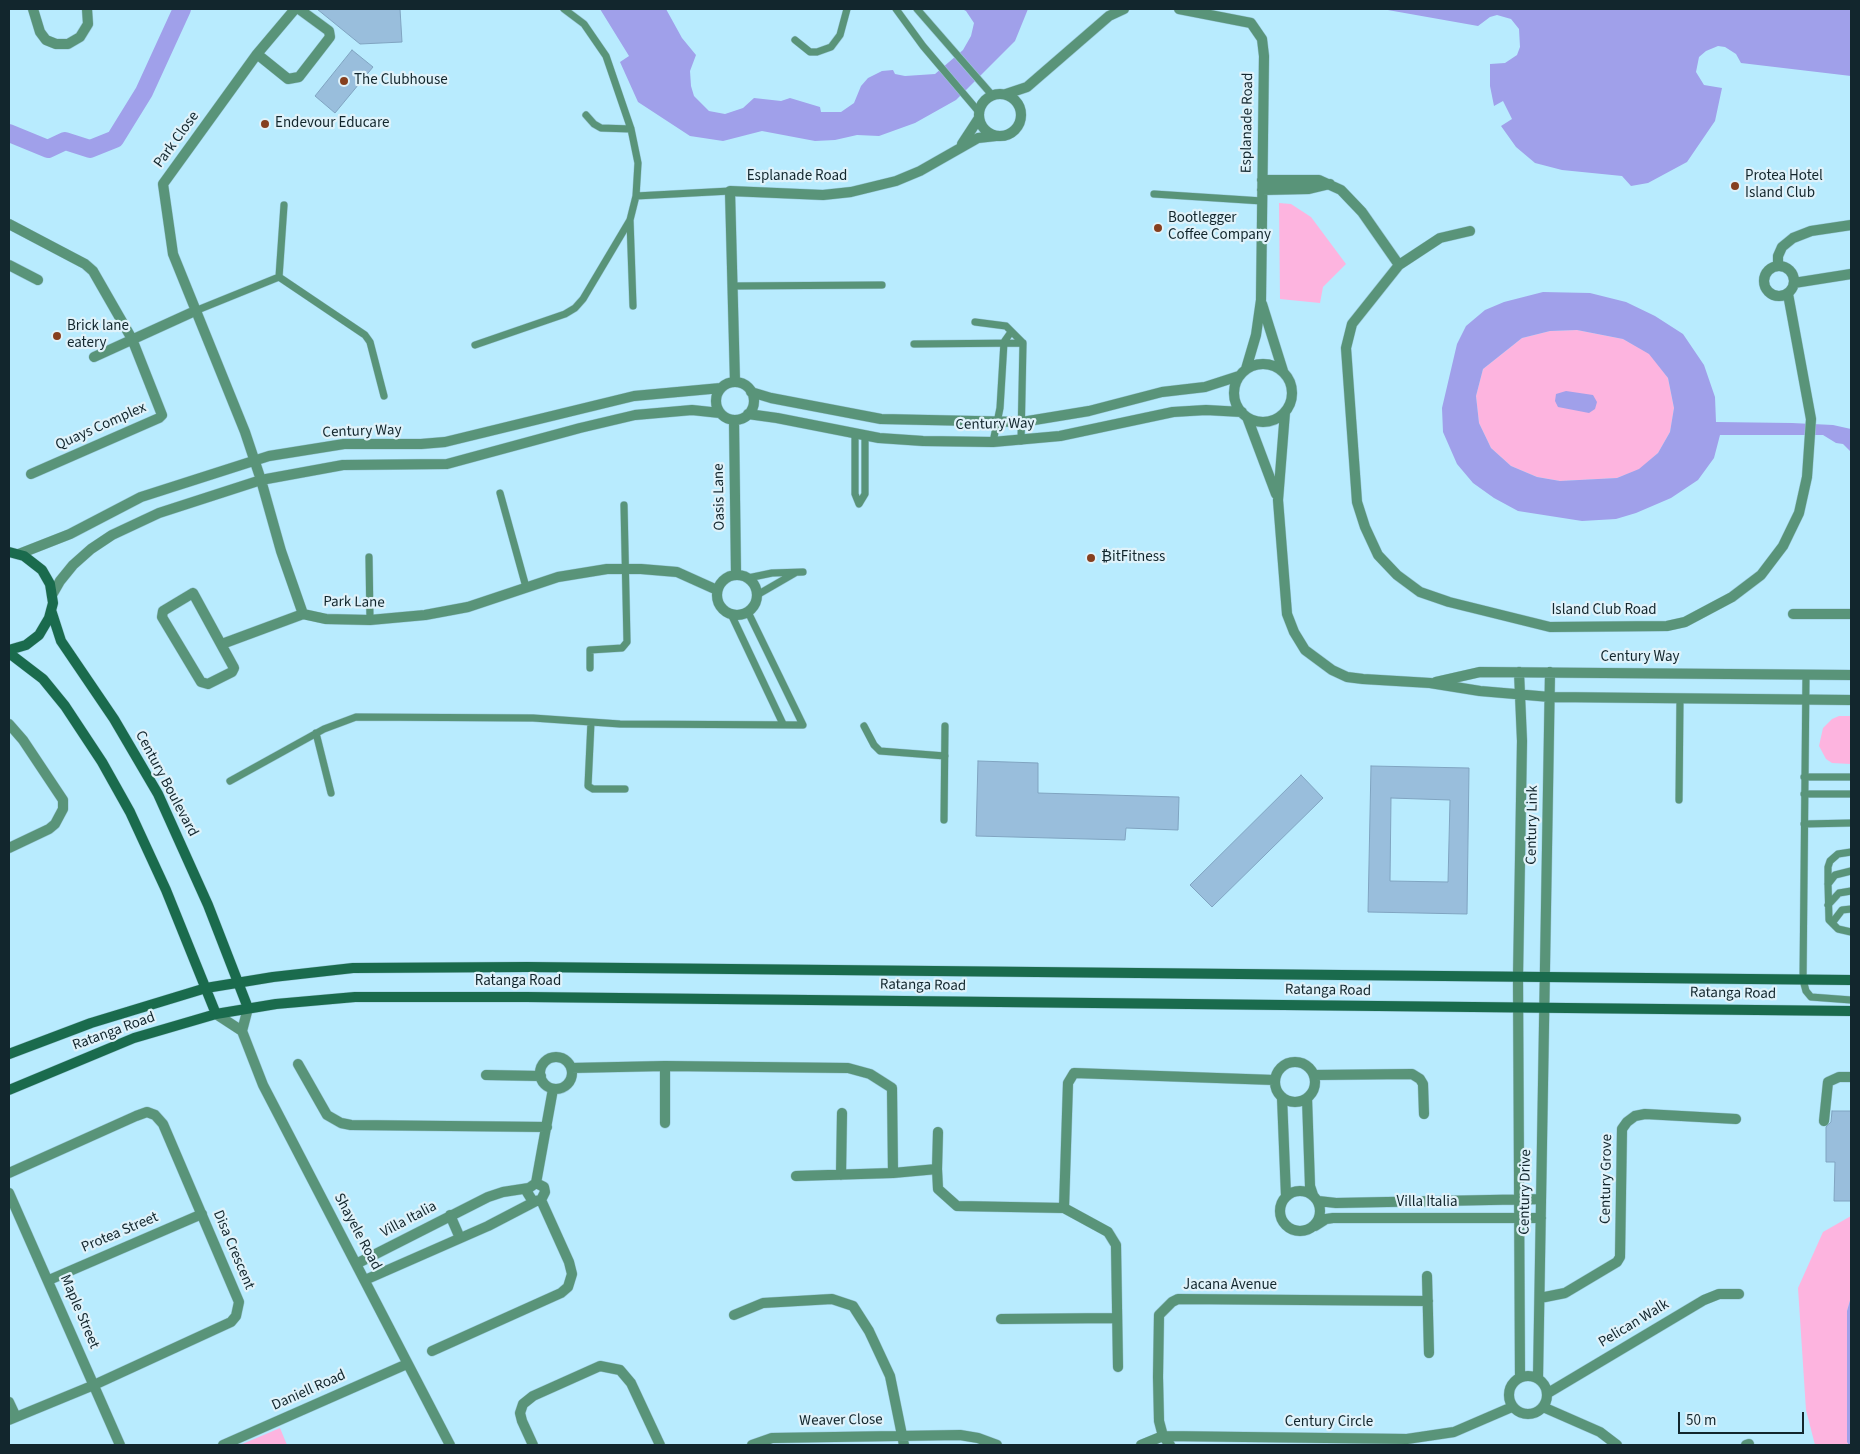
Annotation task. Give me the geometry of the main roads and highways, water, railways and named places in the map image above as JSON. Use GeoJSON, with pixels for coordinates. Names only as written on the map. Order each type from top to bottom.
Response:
{"type":"FeatureCollection","features":[{"type":"Feature","properties":{"kind":"main road"},"geometry":{"type":"LineString","coordinates":[[9,651],[26,645],[37,637],[47,623],[51,610],[52,595],[48,579],[42,570],[14,553]]}},
{"type":"Feature","properties":{"kind":"main road","name":"Century Boulevard"},"geometry":{"type":"LineString","coordinates":[[51,610],[61,641],[114,719],[158,794],[208,905],[248,1008]]}},
{"type":"Feature","properties":{"kind":"main road"},"geometry":{"type":"LineString","coordinates":[[9,651],[43,679],[65,706],[102,762],[130,812],[160,876],[216,1014]]}},
{"type":"Feature","properties":{"kind":"main road","name":"Ratanga Road"},"geometry":{"type":"LineString","coordinates":[[9,1054],[91,1023],[206,988],[238,981],[353,968],[527,967],[1851,980]]}},
{"type":"Feature","properties":{"kind":"main road","name":"Ratanga Road"},"geometry":{"type":"LineString","coordinates":[[9,1090],[134,1038],[216,1014],[248,1008],[355,998],[526,997],[1851,1011]]}},
{"type":"Feature","properties":{"kind":"main road"},"geometry":{"type":"LineString","coordinates":[[9,1082],[46,1074]]}},
{"type":"Feature","properties":{"kind":"water"},"geometry":{"type":"Polygon","coordinates":[[[600,9],[666,9],[682,38],[696,55],[690,71],[694,96],[709,111],[725,114],[743,108],[754,98],[781,101],[790,98],[820,107],[821,112],[841,112],[854,103],[861,86],[868,78],[882,71],[893,70],[895,74],[905,76],[935,74],[963,50],[971,36],[974,23],[966,11],[962,9],[1028,9],[1015,41],[956,100],[915,123],[879,136],[857,135],[835,140],[815,141],[762,131],[723,141],[690,136],[638,102],[620,62],[629,56],[600,9]]]}},
{"type":"Feature","properties":{"kind":"water"},"geometry":{"type":"Polygon","coordinates":[[[1382,9],[1851,9],[1851,76],[1741,63],[1736,54],[1725,47],[1718,46],[1706,51],[1699,57],[1696,72],[1704,85],[1722,88],[1715,121],[1687,162],[1648,183],[1631,186],[1622,176],[1562,170],[1535,163],[1516,147],[1501,126],[1512,119],[1503,101],[1494,106],[1490,86],[1490,64],[1505,63],[1517,55],[1520,47],[1519,29],[1511,19],[1497,15],[1490,17],[1478,26],[1382,9]]]}},
{"type":"Feature","properties":{"kind":"water"},"geometry":{"type":"Polygon","coordinates":[[[1543,292],[1590,293],[1626,302],[1655,316],[1683,334],[1704,365],[1715,397],[1716,422],[1833,425],[1851,429],[1851,452],[1843,444],[1836,443],[1823,435],[1720,435],[1714,458],[1698,480],[1671,498],[1636,513],[1616,519],[1582,521],[1518,511],[1494,498],[1473,483],[1457,464],[1443,432],[1442,408],[1457,344],[1466,326],[1485,310],[1504,302],[1543,292]],[[1577,330],[1550,331],[1522,338],[1483,369],[1476,396],[1479,423],[1491,448],[1511,466],[1537,477],[1560,481],[1617,478],[1639,469],[1658,453],[1670,432],[1674,408],[1668,378],[1649,354],[1623,339],[1577,330]]]}},
{"type":"Feature","properties":{"kind":"water"},"geometry":{"type":"Polygon","coordinates":[[[1566,391],[1593,395],[1597,402],[1595,409],[1589,413],[1558,407],[1555,401],[1556,394],[1566,391]]]}},
{"type":"Feature","properties":{"kind":"water"},"geometry":{"type":"Polygon","coordinates":[[[1851,1297],[1851,1445],[1849,1445],[1847,1442],[1847,1311],[1851,1297]]]}},
{"type":"Feature","properties":{"kind":"waterway"},"geometry":{"type":"LineString","coordinates":[[9,133],[48,149],[65,141],[90,149],[115,139],[144,92],[182,9]]}},
{"type":"Feature","properties":{"kind":"place","name":"The Clubhouse"},"geometry":{"type":"Point","coordinates":[344,81]}},
{"type":"Feature","properties":{"kind":"place","name":"Endevour Educare"},"geometry":{"type":"Point","coordinates":[265,124]}},
{"type":"Feature","properties":{"kind":"place","name":"Protea Hotel Island Club"},"geometry":{"type":"Point","coordinates":[1735,186]}},
{"type":"Feature","properties":{"kind":"place","name":"Bootlegger Coffee Company"},"geometry":{"type":"Point","coordinates":[1158,228]}},
{"type":"Feature","properties":{"kind":"place","name":"Brick lane eatery"},"geometry":{"type":"Point","coordinates":[57,336]}},
{"type":"Feature","properties":{"kind":"place","name":"₿itFitness"},"geometry":{"type":"Point","coordinates":[1091,558]}}]}
